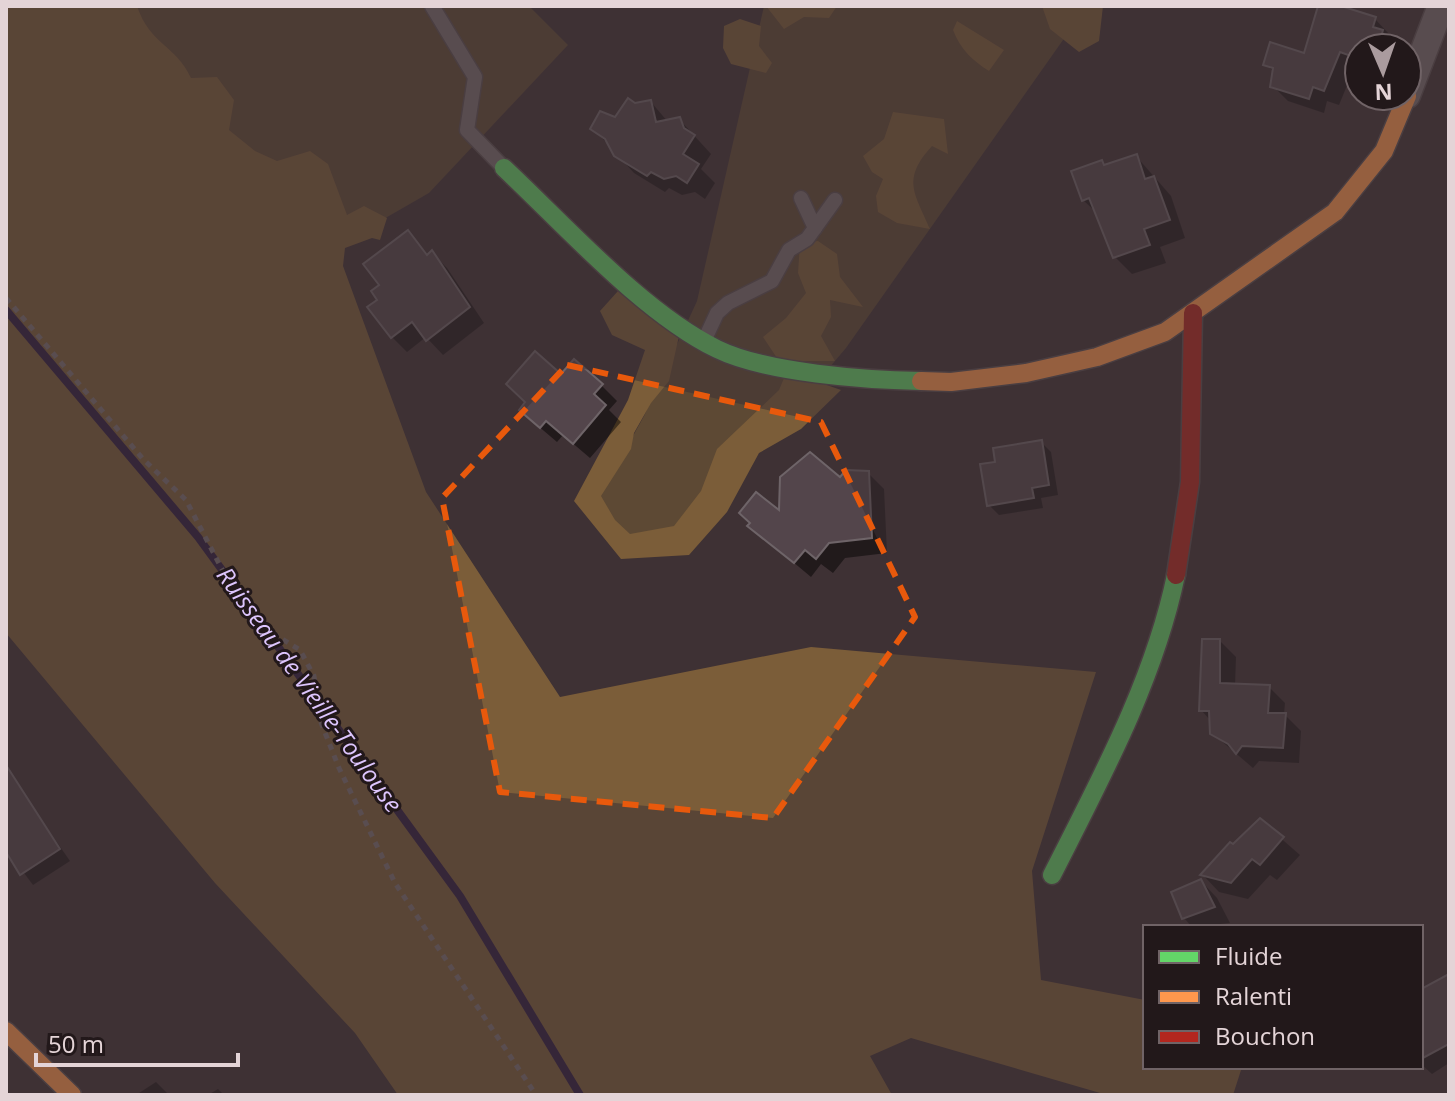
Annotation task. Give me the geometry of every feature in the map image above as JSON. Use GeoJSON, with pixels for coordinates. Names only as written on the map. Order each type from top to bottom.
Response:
{"type":"FeatureCollection","features":[{"type":"Feature","properties":{"kind":"street"},"geometry":{"type":"LineString","coordinates":[[1423,54],[1441,6]]}},
{"type":"Feature","properties":{"kind":"street"},"geometry":{"type":"LineString","coordinates":[[504,168],[644,300],[717,349],[766,365],[897,381],[951,382],[1026,373],[1097,357],[1165,332],[1335,212],[1384,151],[1400,112]]}},
{"type":"Feature","properties":{"kind":"street"},"geometry":{"type":"LineString","coordinates":[[1052,875],[1126,727],[1169,600],[1184,536],[1193,313]]}},
{"type":"Feature","properties":{"kind":"street"},"geometry":{"type":"LineString","coordinates":[[6,1031],[72,1095]]}},
{"type":"Feature","properties":{"kind":"lane"},"geometry":{"type":"LineString","coordinates":[[432,6],[475,77],[467,130],[504,168]]}},
{"type":"Feature","properties":{"kind":"lane"},"geometry":{"type":"LineString","coordinates":[[801,198],[815,228]]}},
{"type":"Feature","properties":{"kind":"lane"},"geometry":{"type":"LineString","coordinates":[[704,341],[717,313],[728,303],[772,281],[789,250],[807,239],[835,200]]}},
{"type":"Feature","properties":{"kind":"path"},"geometry":{"type":"LineString","coordinates":[[6,298],[143,459],[186,500],[239,602],[264,628],[300,650],[314,676],[320,720],[339,768],[395,883],[536,1095]]}},
{"type":"Feature","properties":{"kind":"highlighted area"},"geometry":{"type":"Polygon","coordinates":[[[567,365],[821,422],[915,617],[773,818],[500,792],[442,498],[567,365]]]}},
{"type":"Feature","properties":{"kind":"shaded area"},"geometry":{"type":"Polygon","coordinates":[[[6,6],[137,6],[149,29],[178,58],[191,78],[217,77],[234,100],[229,130],[255,151],[277,161],[310,151],[328,164],[347,215],[364,206],[387,218],[380,240],[372,238],[345,248],[343,266],[426,492],[560,697],[811,647],[1096,672],[1032,871],[1041,980],[1143,1000],[1143,1069],[1241,1069],[1233,1095],[1107,1095],[911,1038],[870,1056],[892,1095],[398,1095],[355,1033],[215,883],[6,633],[6,6]]]}},
{"type":"Feature","properties":{"kind":"shaded area"},"geometry":{"type":"Polygon","coordinates":[[[120,6],[529,6],[568,45],[429,193],[335,247],[185,104],[120,6]]]}},
{"type":"Feature","properties":{"kind":"shaded area"},"geometry":{"type":"Polygon","coordinates":[[[764,6],[1087,6],[846,348],[686,536],[629,546],[593,508],[644,416],[697,301],[764,6]]]}},
{"type":"Feature","properties":{"kind":"shaded area"},"geometry":{"type":"Polygon","coordinates":[[[766,6],[837,6],[829,18],[804,17],[784,29],[766,6]]]}},
{"type":"Feature","properties":{"kind":"shaded area"},"geometry":{"type":"Polygon","coordinates":[[[1042,6],[1103,6],[1099,41],[1079,52],[1050,29],[1042,6]]]}},
{"type":"Feature","properties":{"kind":"shaded area"},"geometry":{"type":"Polygon","coordinates":[[[740,19],[761,26],[759,46],[772,63],[766,73],[731,64],[723,48],[724,26],[740,19]]]}},
{"type":"Feature","properties":{"kind":"shaded area"},"geometry":{"type":"Polygon","coordinates":[[[957,21],[1004,50],[989,71],[972,59],[959,43],[953,30],[957,21]]]}},
{"type":"Feature","properties":{"kind":"shaded area"},"geometry":{"type":"Polygon","coordinates":[[[893,112],[944,119],[948,154],[932,146],[916,168],[914,178],[916,196],[930,229],[897,223],[878,212],[876,196],[883,179],[872,172],[863,156],[884,139],[893,112]]]}},
{"type":"Feature","properties":{"kind":"shaded area"},"geometry":{"type":"Polygon","coordinates":[[[818,241],[837,254],[840,277],[863,307],[830,300],[831,317],[821,336],[835,361],[779,361],[763,337],[786,318],[806,293],[798,273],[800,243],[818,241]]]}},
{"type":"Feature","properties":{"kind":"shaded area"},"geometry":{"type":"Polygon","coordinates":[[[618,291],[679,336],[669,381],[651,403],[634,433],[631,449],[601,496],[615,520],[630,534],[674,526],[701,491],[717,449],[779,390],[787,371],[841,390],[801,429],[759,453],[727,512],[689,555],[621,559],[574,501],[628,400],[645,350],[612,335],[600,311],[618,291]]]}},
{"type":"Feature","properties":{"kind":"building"},"geometry":{"type":"Polygon","coordinates":[[[1318,6],[1341,6],[1376,17],[1373,27],[1383,30],[1343,32],[1343,53],[1340,52],[1324,91],[1313,87],[1309,99],[1270,87],[1273,68],[1263,65],[1270,42],[1304,53],[1318,6]]]}},
{"type":"Feature","properties":{"kind":"building"},"geometry":{"type":"Polygon","coordinates":[[[628,98],[635,103],[651,100],[656,122],[680,117],[684,128],[695,135],[683,154],[699,164],[687,183],[676,176],[664,179],[651,172],[647,176],[614,156],[605,139],[590,129],[600,111],[615,117],[628,98]]]}},
{"type":"Feature","properties":{"kind":"building"},"geometry":{"type":"Polygon","coordinates":[[[1137,154],[1145,179],[1154,176],[1170,220],[1144,229],[1150,245],[1113,258],[1089,198],[1082,201],[1071,171],[1102,160],[1104,165],[1137,154]]]}},
{"type":"Feature","properties":{"kind":"building"},"geometry":{"type":"Polygon","coordinates":[[[408,230],[427,255],[432,250],[470,307],[426,341],[412,322],[391,338],[367,307],[377,300],[371,291],[379,285],[363,264],[408,230]]]}},
{"type":"Feature","properties":{"kind":"building"},"geometry":{"type":"Polygon","coordinates":[[[535,351],[561,374],[574,359],[603,384],[594,394],[606,405],[573,444],[546,421],[540,428],[519,410],[525,402],[506,384],[535,351]]]}},
{"type":"Feature","properties":{"kind":"building"},"geometry":{"type":"Polygon","coordinates":[[[1042,440],[1049,485],[1032,488],[1034,498],[987,506],[980,464],[995,462],[993,448],[1042,440]]]}},
{"type":"Feature","properties":{"kind":"building"},"geometry":{"type":"Polygon","coordinates":[[[810,452],[840,477],[846,470],[869,471],[872,538],[829,543],[816,559],[805,550],[794,563],[747,526],[750,523],[739,513],[756,492],[779,510],[780,477],[810,452]]]}},
{"type":"Feature","properties":{"kind":"building"},"geometry":{"type":"Polygon","coordinates":[[[1202,639],[1220,639],[1220,683],[1270,685],[1268,713],[1286,713],[1283,748],[1242,746],[1236,754],[1228,744],[1210,734],[1209,711],[1199,711],[1202,639]]]}},
{"type":"Feature","properties":{"kind":"building"},"geometry":{"type":"Polygon","coordinates":[[[6,765],[60,849],[20,875],[6,852],[6,765]]]}},
{"type":"Feature","properties":{"kind":"building"},"geometry":{"type":"Polygon","coordinates":[[[1260,818],[1284,837],[1260,865],[1252,859],[1231,883],[1200,875],[1230,842],[1233,844],[1260,818]]]}},
{"type":"Feature","properties":{"kind":"building"},"geometry":{"type":"Polygon","coordinates":[[[1201,879],[1215,907],[1182,919],[1171,892],[1201,879]]]}},
{"type":"Feature","properties":{"kind":"building"},"geometry":{"type":"Polygon","coordinates":[[[1449,974],[1449,1044],[1423,1058],[1423,988],[1449,974]]]}},
{"type":"Feature","properties":{"kind":"waterway","name":"Ruisseau de Vieille-Toulouse"},"geometry":{"type":"LineString","coordinates":[[6,310],[198,537],[460,896],[580,1095]]}},
{"type":"Feature","properties":{"kind":"traffic: fast"},"geometry":{"type":"LineString","coordinates":[[504,168],[633,291],[661,314],[717,349],[762,364],[789,369],[845,377],[921,381]]}},
{"type":"Feature","properties":{"kind":"traffic: fast"},"geometry":{"type":"LineString","coordinates":[[1052,875],[1107,766],[1140,691],[1176,575]]}},
{"type":"Feature","properties":{"kind":"traffic: slow"},"geometry":{"type":"LineString","coordinates":[[921,381],[951,382],[1026,373],[1097,357],[1165,332],[1335,212],[1384,151],[1400,112]]}},
{"type":"Feature","properties":{"kind":"traffic: slow"},"geometry":{"type":"LineString","coordinates":[[6,1031],[72,1095]]}},
{"type":"Feature","properties":{"kind":"traffic: jam"},"geometry":{"type":"LineString","coordinates":[[1176,575],[1190,482],[1193,313]]}}]}
